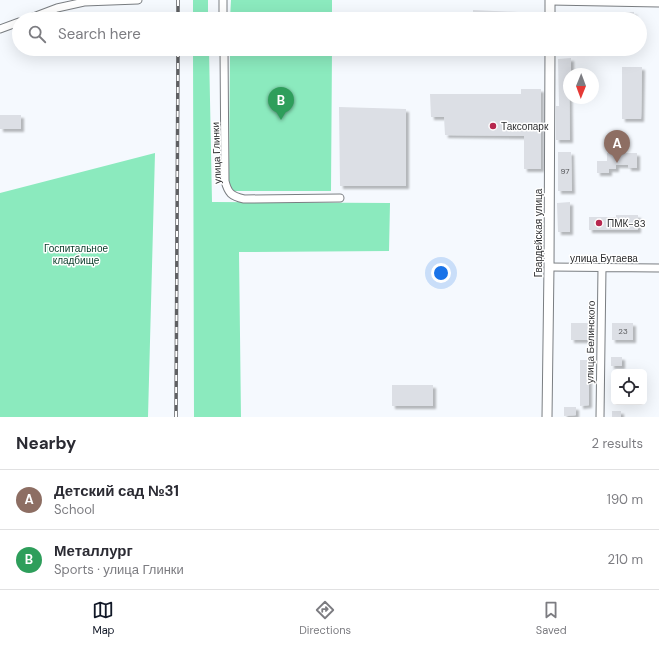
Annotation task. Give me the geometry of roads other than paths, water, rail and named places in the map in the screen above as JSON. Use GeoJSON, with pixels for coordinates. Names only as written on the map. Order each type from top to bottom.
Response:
{"type":"FeatureCollection","features":[{"type":"Feature","properties":{"kind":"street"},"geometry":{"type":"LineString","coordinates":[[46,12],[84,2],[138,0]]}},
{"type":"Feature","properties":{"kind":"street"},"geometry":{"type":"LineString","coordinates":[[223,0],[224,12]]}},
{"type":"Feature","properties":{"kind":"street"},"geometry":{"type":"LineString","coordinates":[[550,12],[550,0],[659,3]]}},
{"type":"Feature","properties":{"kind":"street"},"geometry":{"type":"LineString","coordinates":[[0,29],[12,25]]}},
{"type":"Feature","properties":{"kind":"street","name":"улица Глинки"},"geometry":{"type":"LineString","coordinates":[[224,56],[225,181],[227,189],[231,194],[244,199],[340,198]]}},
{"type":"Feature","properties":{"kind":"street","name":"Гвардейская улица"},"geometry":{"type":"LineString","coordinates":[[547,417],[550,56]]}},
{"type":"Feature","properties":{"kind":"street","name":"улица Бутаева"},"geometry":{"type":"LineString","coordinates":[[549,267],[659,268]]}},
{"type":"Feature","properties":{"kind":"street","name":"улица Белинского"},"geometry":{"type":"LineString","coordinates":[[600,417],[602,268]]}},
{"type":"Feature","properties":{"kind":"railway"},"geometry":{"type":"LineString","coordinates":[[178,0],[178,12]]}},
{"type":"Feature","properties":{"kind":"railway"},"geometry":{"type":"LineString","coordinates":[[176,417],[178,56]]}},
{"type":"Feature","properties":{"kind":"place","name":"Металлург"},"geometry":{"type":"Point","coordinates":[281,120]}},
{"type":"Feature","properties":{"kind":"place","name":"Таксопарк"},"geometry":{"type":"Point","coordinates":[493,126]}},
{"type":"Feature","properties":{"kind":"place","name":"Детский сад №31"},"geometry":{"type":"Point","coordinates":[617,163]}},
{"type":"Feature","properties":{"kind":"place","name":"ПМК-83"},"geometry":{"type":"Point","coordinates":[599,223]}},
{"type":"Feature","properties":{"kind":"park label","name":"Госпитальное кладбище"},"geometry":{"type":"Point","coordinates":[76,254]}}]}
